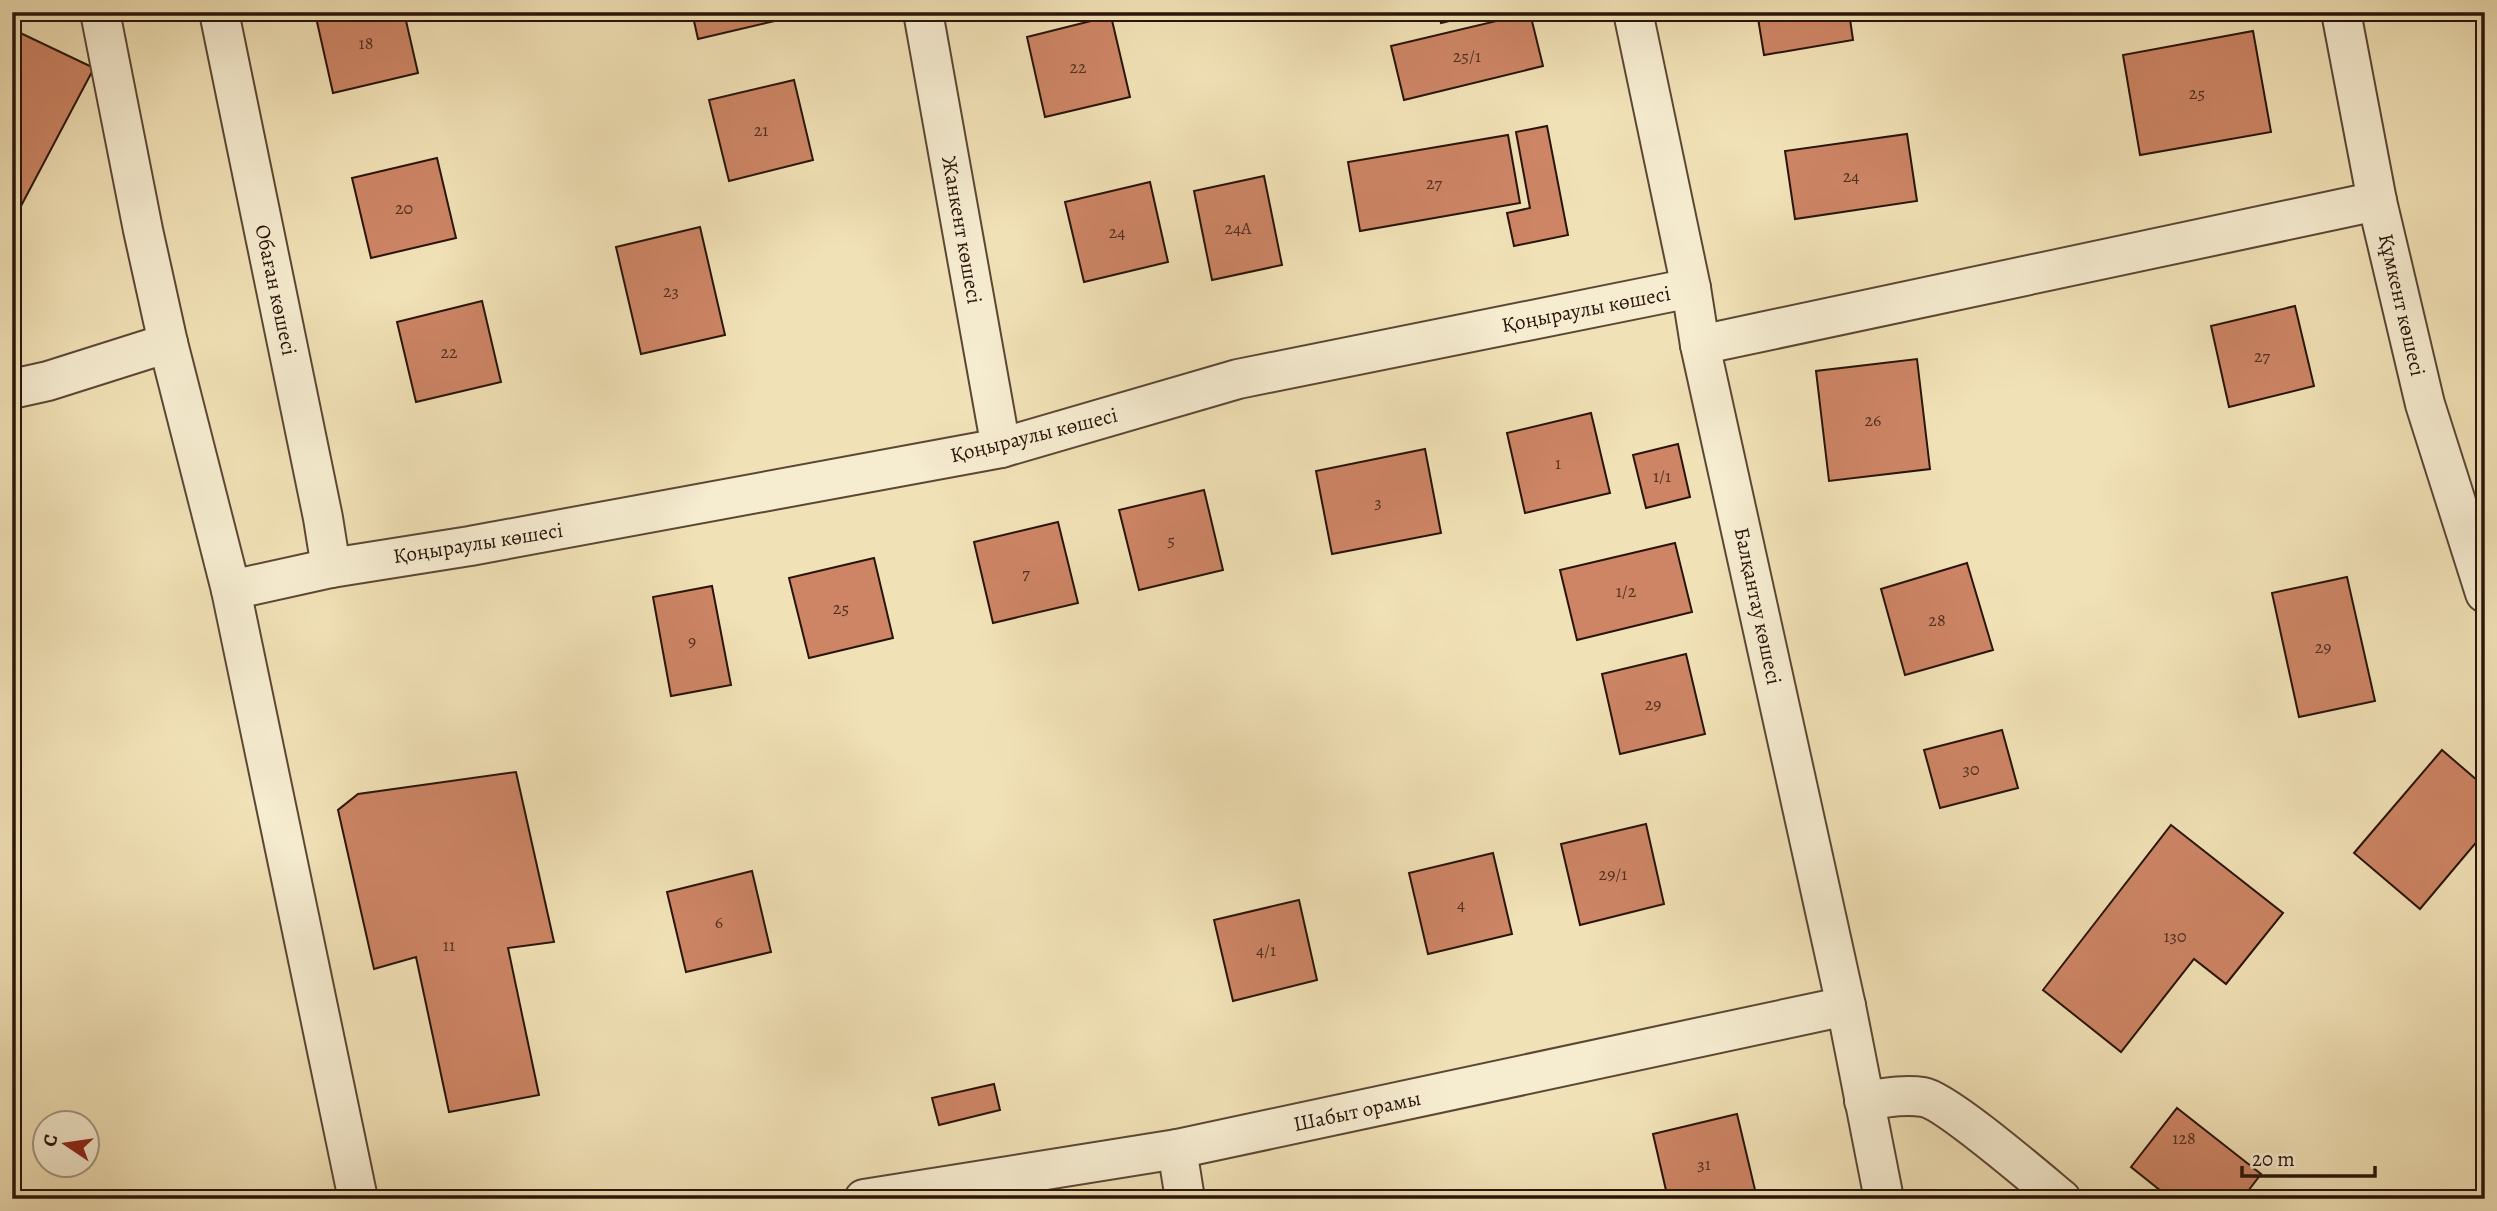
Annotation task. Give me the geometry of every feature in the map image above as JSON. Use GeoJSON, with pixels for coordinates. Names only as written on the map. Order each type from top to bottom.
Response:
{"type":"FeatureCollection","features":[{"type":"Feature","properties":{"kind":"street","name":"Обаған көшесі"},"geometry":{"type":"LineString","coordinates":[[219,12],[331,568]]}},
{"type":"Feature","properties":{"kind":"street","name":"Жанкент көшесі"},"geometry":{"type":"LineString","coordinates":[[923,12],[1001,448]]}},
{"type":"Feature","properties":{"kind":"street","name":"Балқантау көшесі"},"geometry":{"type":"LineString","coordinates":[[1633,12],[1691,288],[1700,345],[1846,1006],[1884,1199]]}},
{"type":"Feature","properties":{"kind":"street","name":"Құмкент көшесі"},"geometry":{"type":"LineString","coordinates":[[2342,12],[2378,201],[2425,404],[2485,593]]}},
{"type":"Feature","properties":{"kind":"street"},"geometry":{"type":"LineString","coordinates":[[107,14],[143,230],[168,343],[230,590],[358,1199]]}},
{"type":"Feature","properties":{"kind":"street"},"geometry":{"type":"LineString","coordinates":[[1700,345],[2378,201]]}},
{"type":"Feature","properties":{"kind":"street","name":"Қоңыраулы көшесі"},"geometry":{"type":"LineString","coordinates":[[230,590],[331,568],[470,546],[1001,448],[1238,379],[1691,288]]}},
{"type":"Feature","properties":{"kind":"street"},"geometry":{"type":"LineString","coordinates":[[12,389],[48,381],[168,343]]}},
{"type":"Feature","properties":{"kind":"street","name":"Шабыт орамы"},"geometry":{"type":"LineString","coordinates":[[864,1199],[1177,1149],[1846,1006]]}},
{"type":"Feature","properties":{"kind":"street"},"geometry":{"type":"LineString","coordinates":[[1864,1101],[1895,1096],[1926,1097],[1955,1115],[2061,1199]]}},
{"type":"Feature","properties":{"kind":"street"},"geometry":{"type":"LineString","coordinates":[[1177,1149],[1185,1199]]}},
{"type":"Feature","properties":{"kind":"building"},"geometry":{"type":"Polygon","coordinates":[[[404,12],[418,73],[333,93],[315,13],[404,12]]]}},
{"type":"Feature","properties":{"kind":"building"},"geometry":{"type":"Polygon","coordinates":[[[692,12],[782,12],[783,19],[698,39],[692,12]]]}},
{"type":"Feature","properties":{"kind":"building"},"geometry":{"type":"Polygon","coordinates":[[[1438,12],[1487,12],[1441,23],[1438,12]]]}},
{"type":"Feature","properties":{"kind":"building"},"geometry":{"type":"Polygon","coordinates":[[[1757,12],[1849,12],[1853,40],[1764,55],[1757,12]]]}},
{"type":"Feature","properties":{"kind":"building"},"geometry":{"type":"Polygon","coordinates":[[[1530,13],[1543,66],[1404,100],[1391,46],[1530,13]]]}},
{"type":"Feature","properties":{"kind":"building"},"geometry":{"type":"Polygon","coordinates":[[[1111,16],[1130,97],[1045,117],[1027,37],[1111,16]]]}},
{"type":"Feature","properties":{"kind":"building"},"geometry":{"type":"Polygon","coordinates":[[[12,29],[94,68],[12,223],[12,29]]]}},
{"type":"Feature","properties":{"kind":"building"},"geometry":{"type":"Polygon","coordinates":[[[2253,31],[2271,132],[2140,155],[2123,55],[2253,31]]]}},
{"type":"Feature","properties":{"kind":"building"},"geometry":{"type":"Polygon","coordinates":[[[2485,66],[2485,105],[2476,68],[2485,66]]]}},
{"type":"Feature","properties":{"kind":"building"},"geometry":{"type":"Polygon","coordinates":[[[794,80],[813,160],[729,181],[709,100],[794,80]]]}},
{"type":"Feature","properties":{"kind":"building"},"geometry":{"type":"Polygon","coordinates":[[[1547,126],[1568,235],[1514,246],[1507,213],[1530,208],[1516,132],[1547,126]]]}},
{"type":"Feature","properties":{"kind":"building"},"geometry":{"type":"Polygon","coordinates":[[[1907,134],[1917,201],[1795,219],[1785,151],[1907,134]]]}},
{"type":"Feature","properties":{"kind":"building"},"geometry":{"type":"Polygon","coordinates":[[[1508,135],[1520,203],[1360,231],[1348,162],[1508,135]]]}},
{"type":"Feature","properties":{"kind":"building"},"geometry":{"type":"Polygon","coordinates":[[[437,158],[456,238],[371,258],[352,178],[437,158]]]}},
{"type":"Feature","properties":{"kind":"building"},"geometry":{"type":"Polygon","coordinates":[[[1264,176],[1282,265],[1212,280],[1194,191],[1264,176]]]}},
{"type":"Feature","properties":{"kind":"building"},"geometry":{"type":"Polygon","coordinates":[[[1150,182],[1168,262],[1084,282],[1065,202],[1150,182]]]}},
{"type":"Feature","properties":{"kind":"building"},"geometry":{"type":"Polygon","coordinates":[[[700,227],[725,335],[641,354],[616,247],[700,227]]]}},
{"type":"Feature","properties":{"kind":"building"},"geometry":{"type":"Polygon","coordinates":[[[482,301],[501,382],[416,402],[397,322],[482,301]]]}},
{"type":"Feature","properties":{"kind":"building"},"geometry":{"type":"Polygon","coordinates":[[[2295,306],[2314,386],[2229,407],[2211,326],[2295,306]]]}},
{"type":"Feature","properties":{"kind":"building"},"geometry":{"type":"Polygon","coordinates":[[[1917,359],[1930,469],[1829,481],[1816,371],[1917,359]]]}},
{"type":"Feature","properties":{"kind":"building"},"geometry":{"type":"Polygon","coordinates":[[[1591,413],[1610,493],[1525,513],[1507,433],[1591,413]]]}},
{"type":"Feature","properties":{"kind":"building"},"geometry":{"type":"Polygon","coordinates":[[[1678,444],[1690,497],[1646,508],[1633,455],[1678,444]]]}},
{"type":"Feature","properties":{"kind":"building"},"geometry":{"type":"Polygon","coordinates":[[[1425,449],[1441,533],[1332,554],[1316,471],[1425,449]]]}},
{"type":"Feature","properties":{"kind":"building"},"geometry":{"type":"Polygon","coordinates":[[[1204,490],[1223,570],[1139,590],[1119,510],[1204,490]]]}},
{"type":"Feature","properties":{"kind":"building"},"geometry":{"type":"Polygon","coordinates":[[[1058,522],[1078,603],[993,623],[974,542],[1058,522]]]}},
{"type":"Feature","properties":{"kind":"building"},"geometry":{"type":"Polygon","coordinates":[[[1675,543],[1692,612],[1577,640],[1560,570],[1675,543]]]}},
{"type":"Feature","properties":{"kind":"building"},"geometry":{"type":"Polygon","coordinates":[[[874,558],[893,638],[809,658],[789,578],[874,558]]]}},
{"type":"Feature","properties":{"kind":"building"},"geometry":{"type":"Polygon","coordinates":[[[1967,563],[1993,650],[1905,675],[1881,589],[1967,563]]]}},
{"type":"Feature","properties":{"kind":"building"},"geometry":{"type":"Polygon","coordinates":[[[2347,577],[2375,701],[2299,717],[2272,593],[2347,577]]]}},
{"type":"Feature","properties":{"kind":"building"},"geometry":{"type":"Polygon","coordinates":[[[712,586],[731,685],[671,696],[653,597],[712,586]]]}},
{"type":"Feature","properties":{"kind":"building"},"geometry":{"type":"Polygon","coordinates":[[[1686,654],[1705,734],[1620,754],[1602,674],[1686,654]]]}},
{"type":"Feature","properties":{"kind":"building"},"geometry":{"type":"Polygon","coordinates":[[[2002,730],[2018,788],[1940,808],[1924,750],[2002,730]]]}},
{"type":"Feature","properties":{"kind":"building"},"geometry":{"type":"Polygon","coordinates":[[[2442,750],[2485,787],[2485,832],[2420,909],[2354,853],[2442,750]]]}},
{"type":"Feature","properties":{"kind":"building"},"geometry":{"type":"Polygon","coordinates":[[[516,772],[554,942],[508,948],[539,1095],[449,1112],[416,957],[374,969],[338,810],[358,794],[516,772]]]}},
{"type":"Feature","properties":{"kind":"building"},"geometry":{"type":"Polygon","coordinates":[[[1646,824],[1664,904],[1580,925],[1561,844],[1646,824]]]}},
{"type":"Feature","properties":{"kind":"building"},"geometry":{"type":"Polygon","coordinates":[[[2171,825],[2283,913],[2226,984],[2194,959],[2121,1052],[2043,990],[2171,825]]]}},
{"type":"Feature","properties":{"kind":"building"},"geometry":{"type":"Polygon","coordinates":[[[1493,853],[1512,934],[1428,954],[1409,873],[1493,853]]]}},
{"type":"Feature","properties":{"kind":"building"},"geometry":{"type":"Polygon","coordinates":[[[752,871],[771,952],[686,972],[667,892],[752,871]]]}},
{"type":"Feature","properties":{"kind":"building"},"geometry":{"type":"Polygon","coordinates":[[[1299,900],[1317,980],[1233,1001],[1214,920],[1299,900]]]}},
{"type":"Feature","properties":{"kind":"building"},"geometry":{"type":"Polygon","coordinates":[[[994,1084],[1000,1110],[939,1125],[932,1098],[994,1084]]]}},
{"type":"Feature","properties":{"kind":"building"},"geometry":{"type":"Polygon","coordinates":[[[2177,1108],[2261,1174],[2242,1199],[2171,1199],[2131,1167],[2177,1108]]]}},
{"type":"Feature","properties":{"kind":"building"},"geometry":{"type":"Polygon","coordinates":[[[1737,1114],[1756,1194],[1736,1199],[1668,1199],[1653,1134],[1737,1114]]]}},
{"type":"Feature","properties":{"kind":"building"},"geometry":{"type":"Polygon","coordinates":[[[1040,1182],[1044,1199],[972,1199],[1040,1182]]]}}]}
